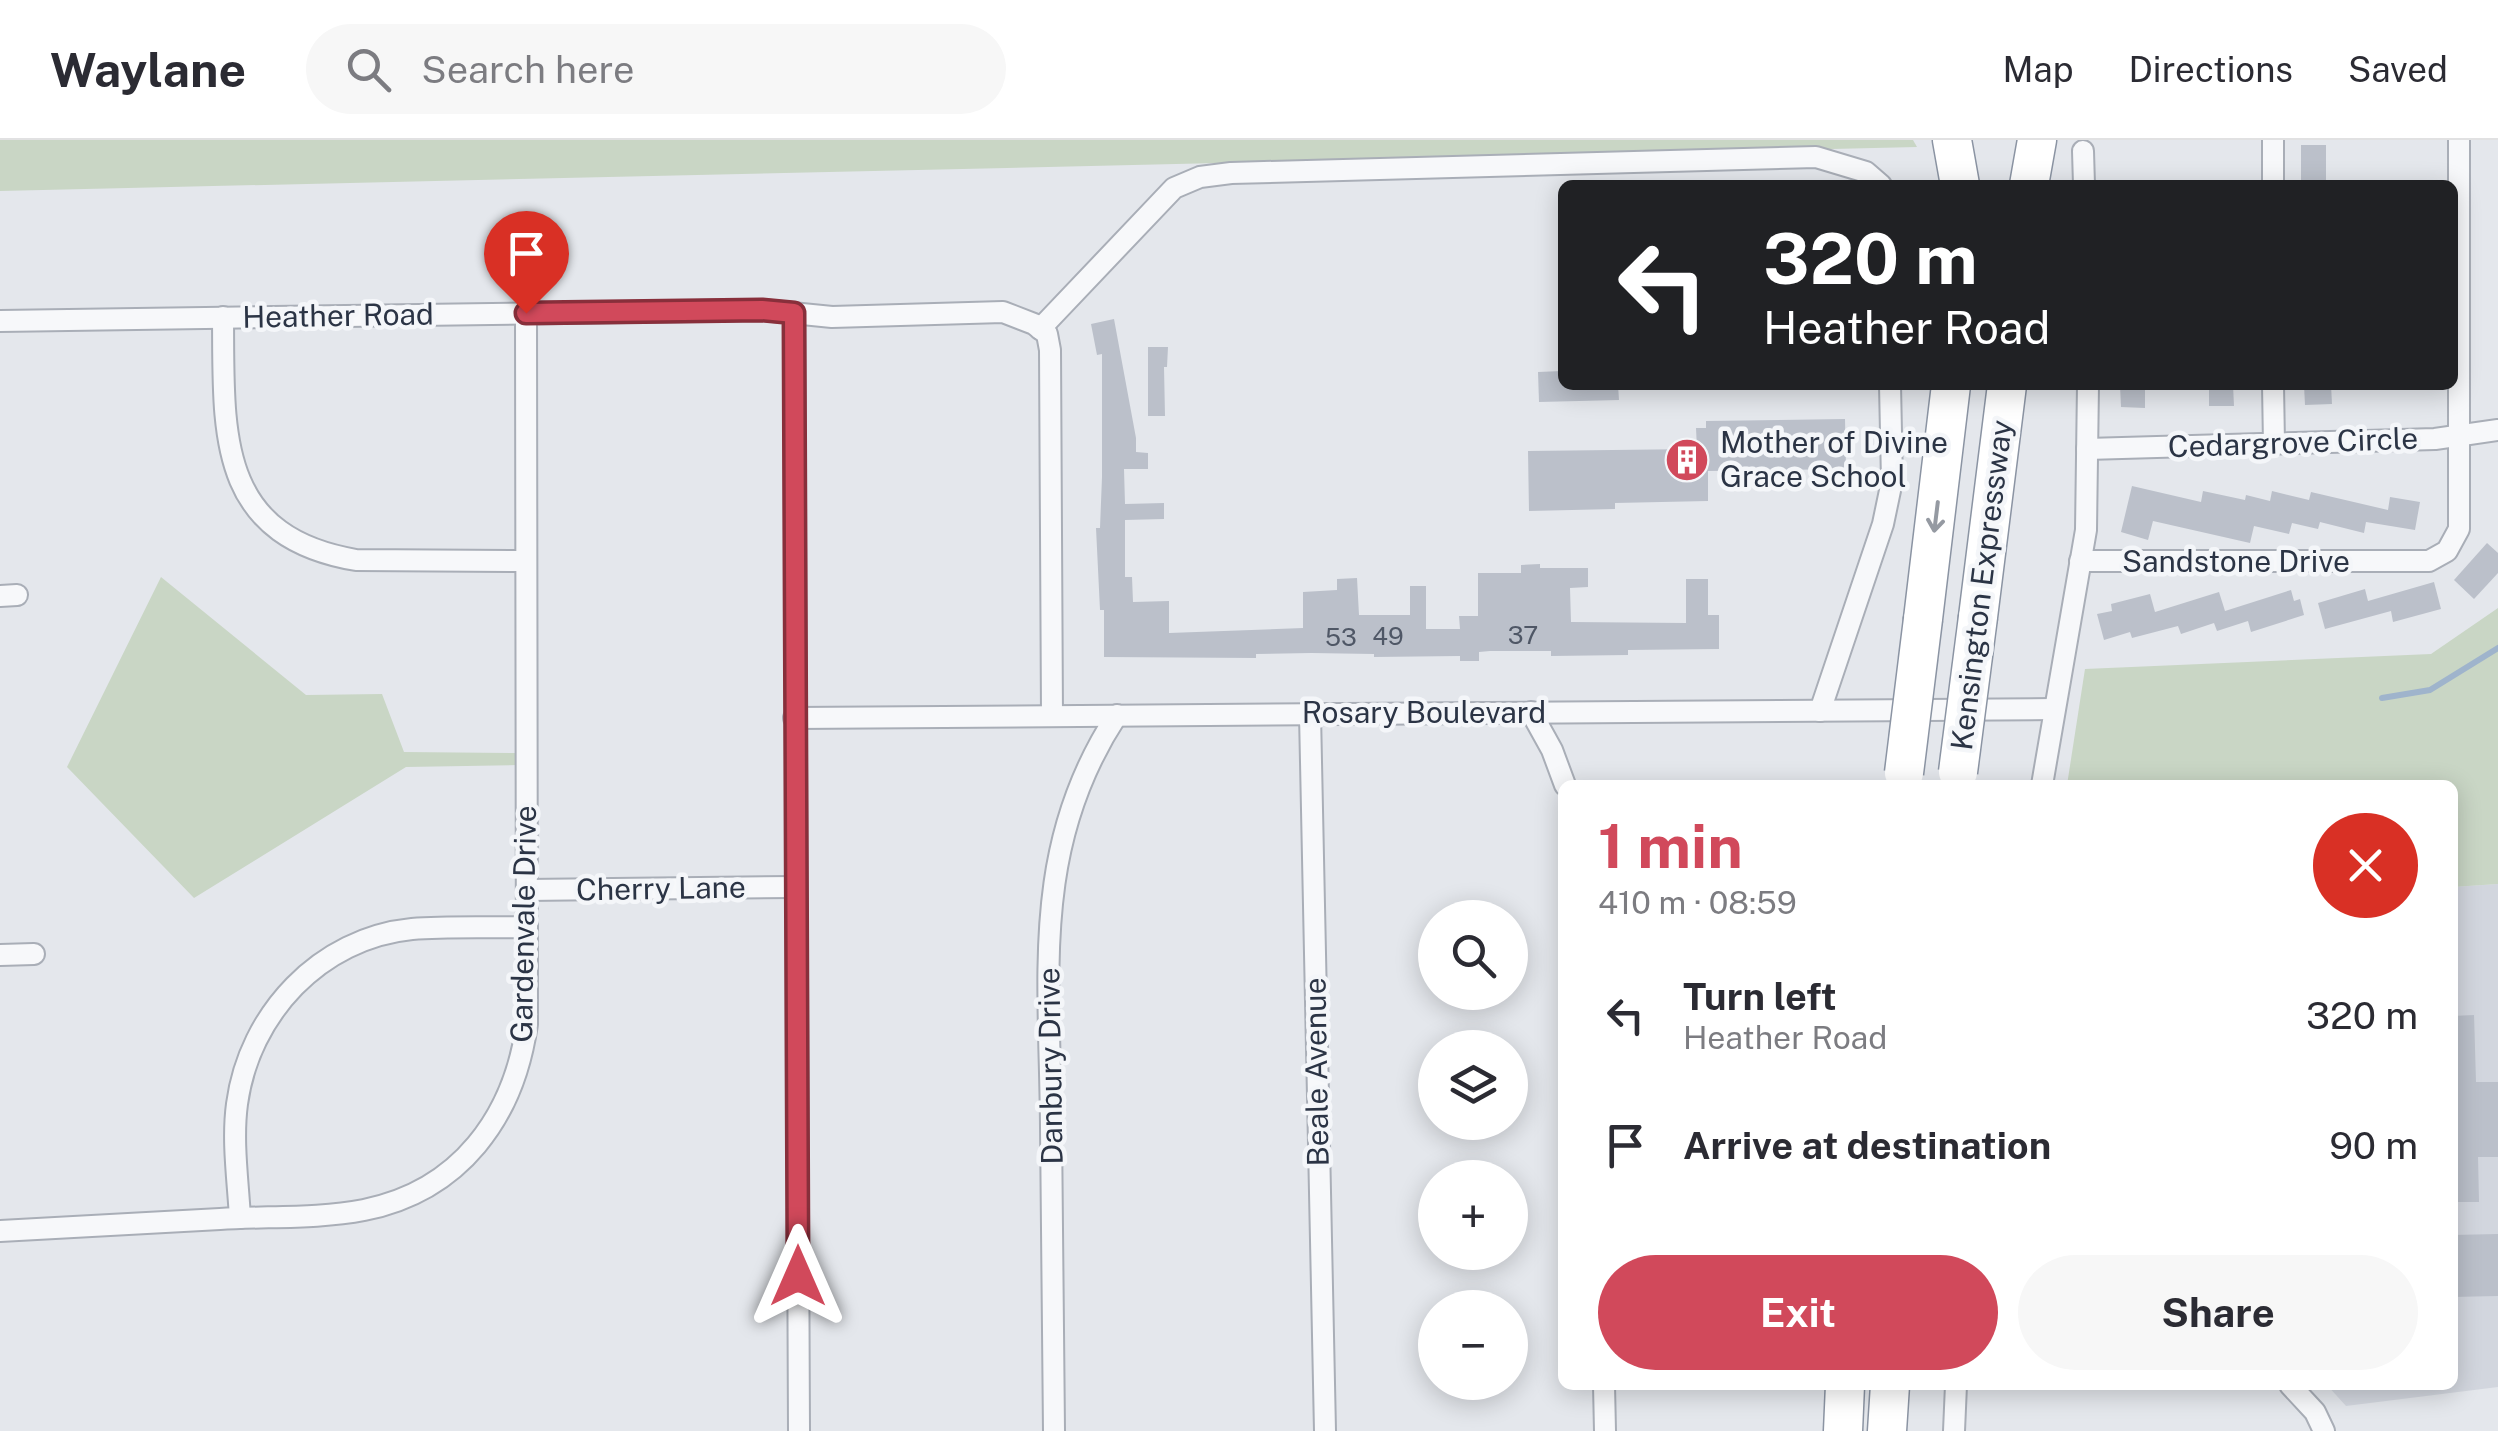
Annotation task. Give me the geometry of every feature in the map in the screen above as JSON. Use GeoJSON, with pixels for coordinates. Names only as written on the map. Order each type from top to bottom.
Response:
{"type":"FeatureCollection","features":[{"type":"Feature","properties":{"kind":"highway"},"geometry":{"type":"LineString","coordinates":[[1952,140],[1959,180]]}},
{"type":"Feature","properties":{"kind":"highway"},"geometry":{"type":"LineString","coordinates":[[1968,180],[1972,140]]}},
{"type":"Feature","properties":{"kind":"highway"},"geometry":{"type":"LineString","coordinates":[[2018,180],[2019,140]]}},
{"type":"Feature","properties":{"kind":"highway"},"geometry":{"type":"LineString","coordinates":[[2030,180],[2037,140]]}},
{"type":"Feature","properties":{"kind":"highway","name":"Kensington Expressway"},"geometry":{"type":"LineString","coordinates":[[1903,779],[1949,390]]}},
{"type":"Feature","properties":{"kind":"highway","name":"Kensington Expressway"},"geometry":{"type":"LineString","coordinates":[[1957,778],[2006,390]]}},
{"type":"Feature","properties":{"kind":"highway"},"geometry":{"type":"LineString","coordinates":[[1843,1431],[1845,1390]]}},
{"type":"Feature","properties":{"kind":"highway"},"geometry":{"type":"LineString","coordinates":[[1887,1431],[1890,1390]]}},
{"type":"Feature","properties":{"kind":"street"},"geometry":{"type":"LineString","coordinates":[[2273,140],[2273,180]]}},
{"type":"Feature","properties":{"kind":"street","name":"Sandstone Drive"},"geometry":{"type":"LineString","coordinates":[[2458,288],[2459,140]]}},
{"type":"Feature","properties":{"kind":"street"},"geometry":{"type":"LineString","coordinates":[[2083,151],[2084,180]]}},
{"type":"Feature","properties":{"kind":"street"},"geometry":{"type":"LineString","coordinates":[[1052,716],[1050,350],[1046,334],[1037,326],[1174,188],[1200,177],[1232,172],[1816,157],[1866,172],[1875,180]]}},
{"type":"Feature","properties":{"kind":"street","name":"Heather Road"},"geometry":{"type":"LineString","coordinates":[[0,321],[762,310],[832,317],[1003,312],[1037,326]]}},
{"type":"Feature","properties":{"kind":"street","name":"Gardenvale Drive"},"geometry":{"type":"LineString","coordinates":[[0,1231],[344,1212],[391,1203],[450,1171],[476,1148],[496,1120],[512,1090],[527,1024],[526,313]]}},
{"type":"Feature","properties":{"kind":"street"},"geometry":{"type":"LineString","coordinates":[[794,313],[800,1431]]}},
{"type":"Feature","properties":{"kind":"street"},"geometry":{"type":"LineString","coordinates":[[223,317],[227,446],[246,492],[278,529],[304,545],[356,560],[526,561]]}},
{"type":"Feature","properties":{"kind":"street"},"geometry":{"type":"LineString","coordinates":[[1820,711],[1892,481],[1890,390]]}},
{"type":"Feature","properties":{"kind":"street","name":"Sandstone Drive"},"geometry":{"type":"LineString","coordinates":[[2088,390],[2086,530],[2080,561],[2429,561],[2447,551],[2459,530],[2457,390]]}},
{"type":"Feature","properties":{"kind":"street"},"geometry":{"type":"LineString","coordinates":[[2274,390],[2274,444]]}},
{"type":"Feature","properties":{"kind":"street","name":"Cedargrove Circle"},"geometry":{"type":"LineString","coordinates":[[2088,449],[2435,440],[2498,430]]}},
{"type":"Feature","properties":{"kind":"street"},"geometry":{"type":"LineString","coordinates":[[2043,780],[2080,561]]}},
{"type":"Feature","properties":{"kind":"street","name":"Rosary Boulevard"},"geometry":{"type":"LineString","coordinates":[[794,718],[2054,709]]}},
{"type":"Feature","properties":{"kind":"street"},"geometry":{"type":"LineString","coordinates":[[1530,712],[1552,750],[1563,780]]}},
{"type":"Feature","properties":{"kind":"street","name":"Beale Avenue"},"geometry":{"type":"LineString","coordinates":[[1310,714],[1325,1431]]}},
{"type":"Feature","properties":{"kind":"street","name":"Danbury Drive"},"geometry":{"type":"LineString","coordinates":[[1054,1431],[1049,905],[1067,818],[1081,777],[1117,715]]}},
{"type":"Feature","properties":{"kind":"street","name":"Cherry Lane"},"geometry":{"type":"LineString","coordinates":[[527,890],[795,887]]}},
{"type":"Feature","properties":{"kind":"street"},"geometry":{"type":"LineString","coordinates":[[240,1218],[236,1135],[242,1074],[267,1019],[293,987],[329,958],[385,934],[526,927]]}},
{"type":"Feature","properties":{"kind":"street"},"geometry":{"type":"LineString","coordinates":[[0,956],[34,954]]}},
{"type":"Feature","properties":{"kind":"street"},"geometry":{"type":"LineString","coordinates":[[1604,1390],[1605,1431]]}},
{"type":"Feature","properties":{"kind":"street"},"geometry":{"type":"LineString","coordinates":[[1954,1431],[1956,1390]]}},
{"type":"Feature","properties":{"kind":"street"},"geometry":{"type":"LineString","coordinates":[[2295,1390],[2315,1412],[2324,1431]]}},
{"type":"Feature","properties":{"kind":"shaded area"},"geometry":{"type":"Polygon","coordinates":[[[2498,884],[2498,1387],[2346,1406],[2332,1390],[2458,1390],[2458,887],[2498,884]]]}},
{"type":"Feature","properties":{"kind":"green space"},"geometry":{"type":"Polygon","coordinates":[[[0,140],[1913,140],[1917,147],[0,191],[0,140]]]}},
{"type":"Feature","properties":{"kind":"green space"},"geometry":{"type":"Polygon","coordinates":[[[161,577],[306,695],[382,694],[404,752],[516,753],[518,765],[406,767],[194,898],[67,767],[161,577]]]}},
{"type":"Feature","properties":{"kind":"green space"},"geometry":{"type":"Polygon","coordinates":[[[2498,608],[2498,884],[2458,887],[2458,780],[2068,780],[2085,669],[2431,654],[2498,608]]]}},
{"type":"Feature","properties":{"kind":"building"},"geometry":{"type":"Polygon","coordinates":[[[2301,145],[2326,145],[2326,180],[2301,180],[2301,145]]]}},
{"type":"Feature","properties":{"kind":"building"},"geometry":{"type":"Polygon","coordinates":[[[1114,319],[1136,452],[1148,453],[1148,469],[1124,469],[1125,504],[1164,503],[1164,519],[1125,520],[1125,577],[1132,577],[1133,602],[1169,601],[1169,633],[1303,628],[1303,592],[1337,590],[1337,579],[1357,578],[1359,615],[1410,615],[1410,586],[1426,586],[1426,629],[1460,629],[1459,616],[1478,616],[1478,573],[1521,573],[1521,565],[1540,564],[1540,568],[1588,568],[1588,587],[1570,588],[1571,622],[1686,623],[1686,579],[1708,579],[1708,615],[1719,615],[1719,649],[1551,656],[1551,651],[1490,651],[1479,652],[1479,661],[1460,661],[1460,656],[1311,653],[1256,654],[1256,658],[1104,657],[1096,528],[1100,528],[1102,477],[1102,354],[1097,355],[1091,324],[1114,319]]]}},
{"type":"Feature","properties":{"kind":"building"},"geometry":{"type":"Polygon","coordinates":[[[1148,347],[1168,347],[1164,367],[1165,416],[1148,416],[1148,347]]]}},
{"type":"Feature","properties":{"kind":"building"},"geometry":{"type":"Polygon","coordinates":[[[1558,371],[1558,390],[1618,390],[1619,400],[1539,402],[1538,372],[1558,371]]]}},
{"type":"Feature","properties":{"kind":"building"},"geometry":{"type":"Polygon","coordinates":[[[2120,390],[2145,390],[2145,408],[2121,407],[2120,390]]]}},
{"type":"Feature","properties":{"kind":"building"},"geometry":{"type":"Polygon","coordinates":[[[2209,390],[2233,390],[2234,406],[2209,406],[2209,390]]]}},
{"type":"Feature","properties":{"kind":"building"},"geometry":{"type":"Polygon","coordinates":[[[2304,390],[2331,390],[2332,404],[2305,405],[2304,390]]]}},
{"type":"Feature","properties":{"kind":"building","name":"Mother of Divine Grace School"},"geometry":{"type":"Polygon","coordinates":[[[1845,419],[1846,469],[1708,471],[1708,501],[1615,503],[1615,509],[1529,511],[1528,451],[1697,449],[1696,428],[1706,428],[1706,421],[1845,419]]]}},
{"type":"Feature","properties":{"kind":"building"},"geometry":{"type":"Polygon","coordinates":[[[2132,486],[2201,502],[2203,491],[2270,501],[2272,491],[2309,500],[2311,492],[2388,510],[2390,497],[2420,502],[2415,530],[2366,522],[2364,533],[2320,522],[2318,529],[2292,523],[2289,534],[2254,526],[2250,543],[2153,521],[2148,540],[2121,532],[2132,486]]]}},
{"type":"Feature","properties":{"kind":"building"},"geometry":{"type":"Polygon","coordinates":[[[2487,543],[2498,553],[2498,573],[2474,599],[2454,580],[2487,543]]]}},
{"type":"Feature","properties":{"kind":"building"},"geometry":{"type":"Polygon","coordinates":[[[2434,582],[2441,609],[2393,622],[2391,611],[2325,629],[2318,603],[2365,589],[2368,601],[2434,582]]]}},
{"type":"Feature","properties":{"kind":"building"},"geometry":{"type":"Polygon","coordinates":[[[2291,590],[2294,601],[2300,599],[2304,615],[2251,632],[2248,621],[2217,631],[2214,623],[2181,634],[2178,626],[2132,638],[2130,632],[2104,640],[2097,614],[2112,611],[2111,604],[2150,594],[2155,612],[2219,592],[2225,611],[2291,590]]]}},
{"type":"Feature","properties":{"kind":"building"},"geometry":{"type":"Polygon","coordinates":[[[2474,1015],[2476,1082],[2498,1082],[2498,1157],[2478,1157],[2479,1202],[2458,1202],[2458,1016],[2474,1015]]]}},
{"type":"Feature","properties":{"kind":"building"},"geometry":{"type":"Polygon","coordinates":[[[2498,1234],[2498,1296],[2458,1297],[2458,1235],[2498,1234]]]}},
{"type":"Feature","properties":{"kind":"waterway"},"geometry":{"type":"LineString","coordinates":[[2382,698],[2430,690],[2498,648]]}},
{"type":"Feature","properties":{"kind":"place","name":"Mother of Divine Grace School"},"geometry":{"type":"Point","coordinates":[1687,460]}},
{"type":"Feature","properties":{"kind":"route"},"geometry":{"type":"LineString","coordinates":[[526,313],[794,313],[798,1276]]}}]}
